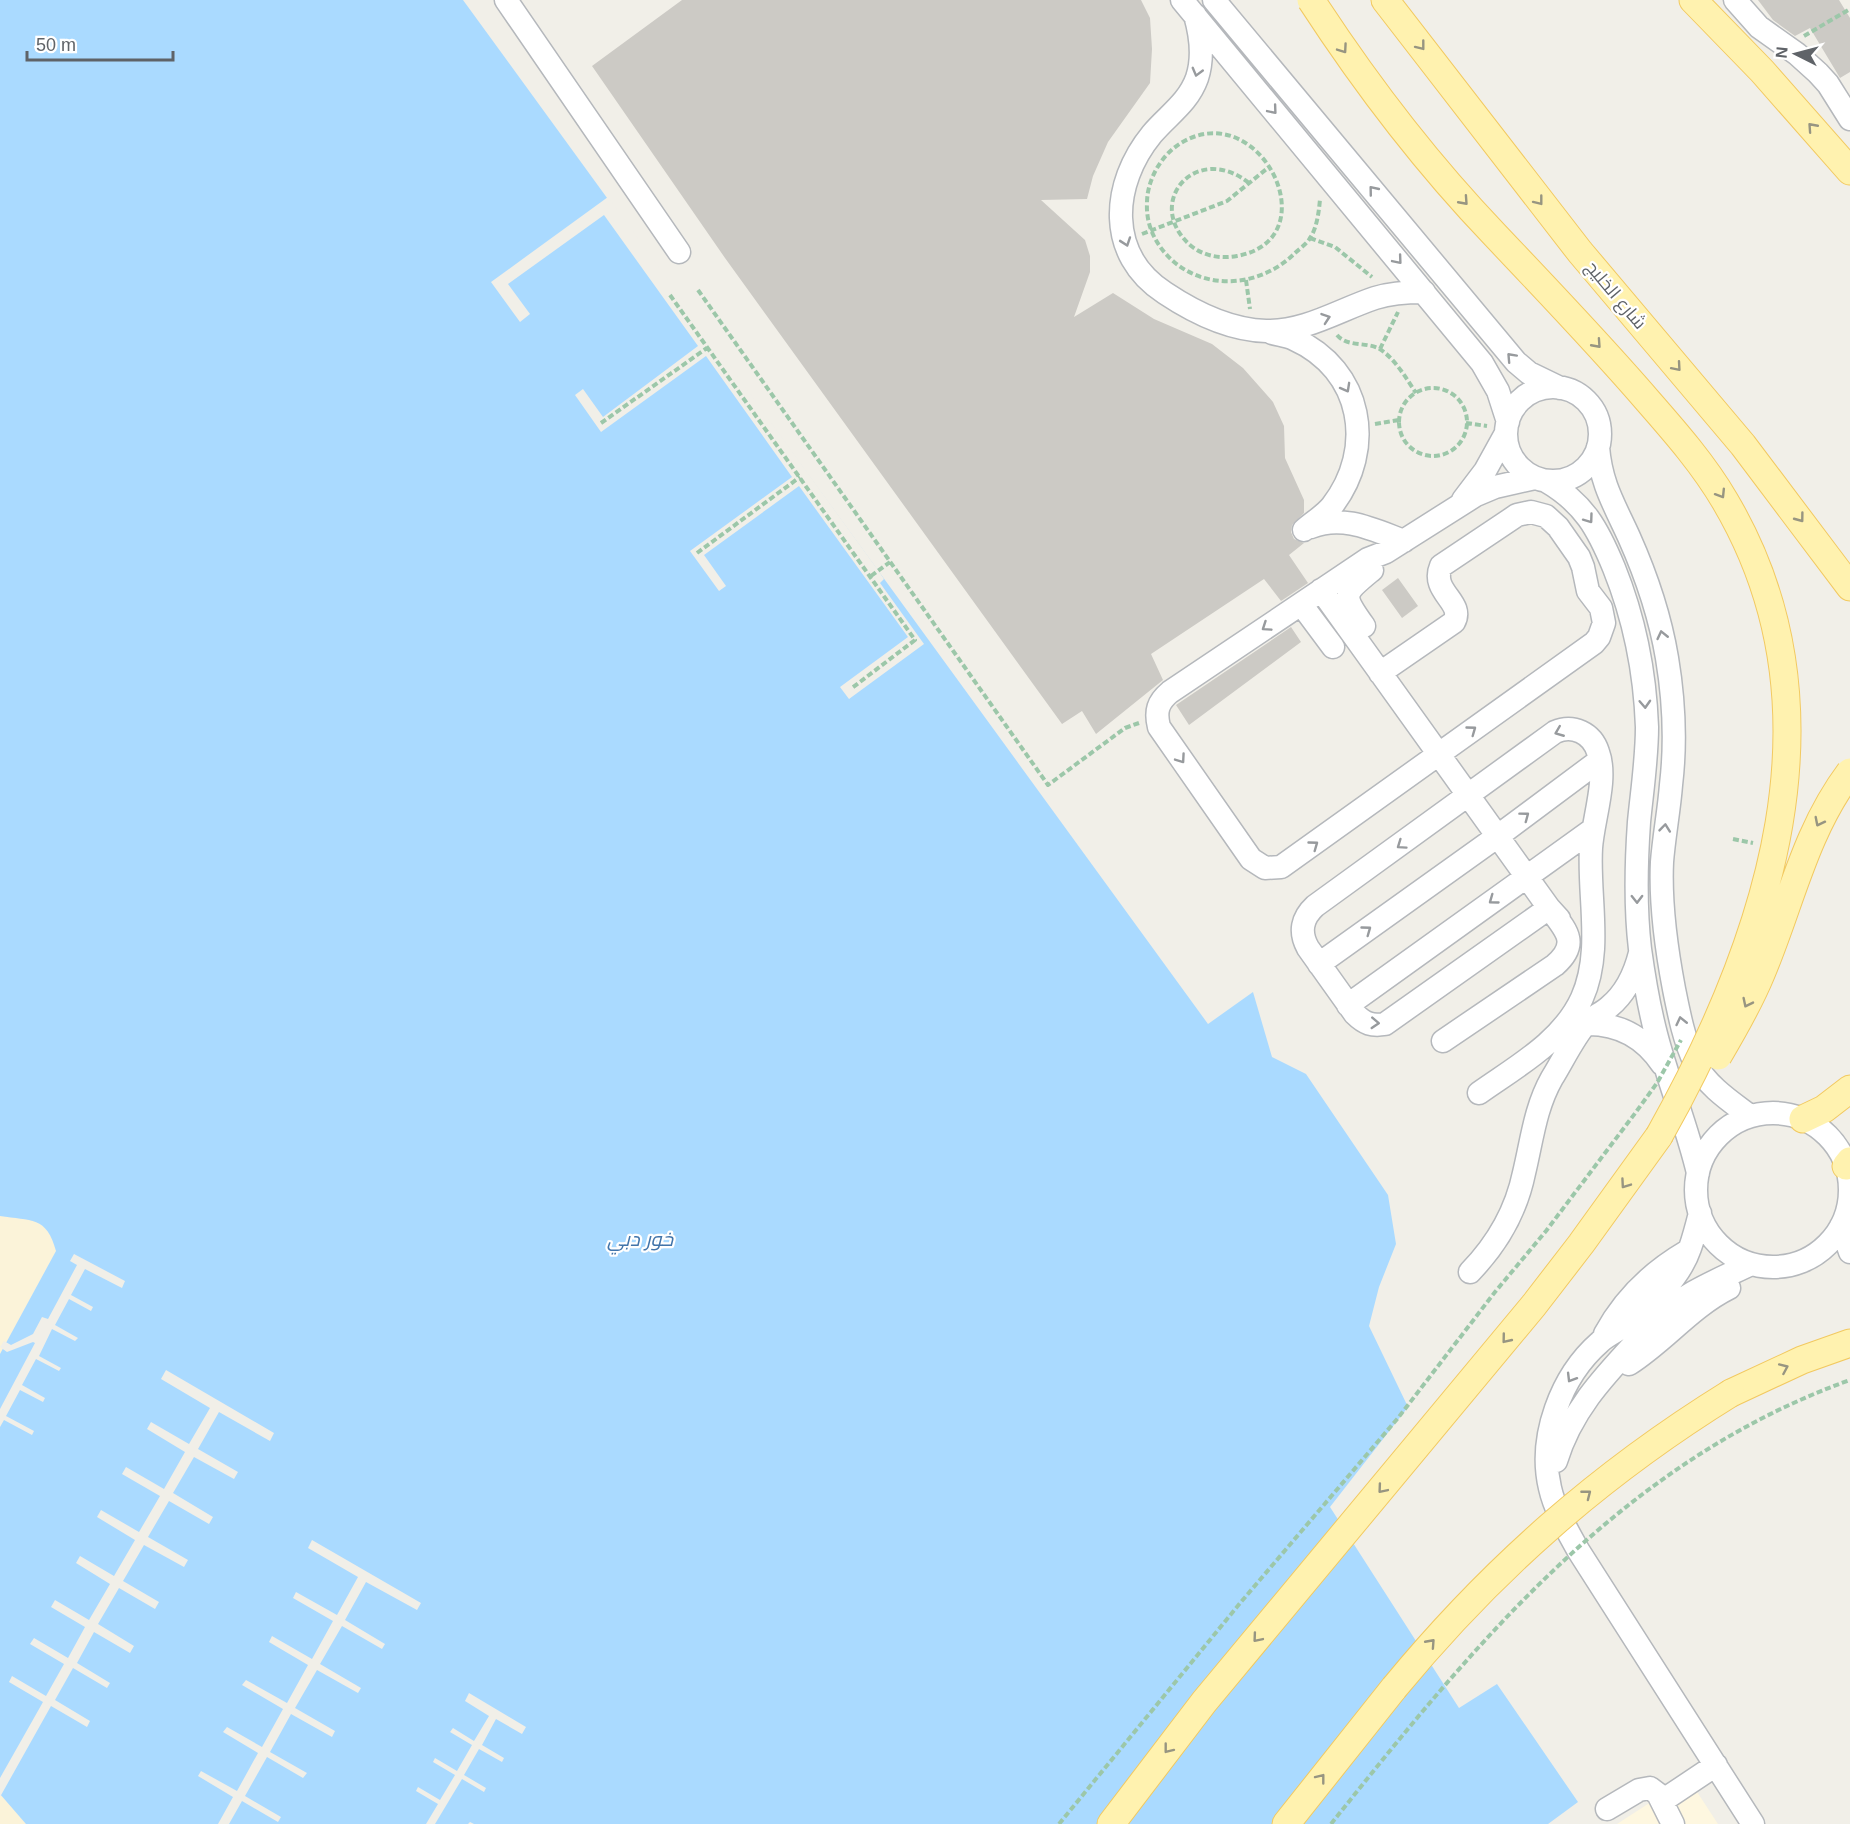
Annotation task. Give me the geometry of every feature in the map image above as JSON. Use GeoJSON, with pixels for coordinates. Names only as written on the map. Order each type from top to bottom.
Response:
{"type":"FeatureCollection","features":[{"type":"Feature","properties":{"kind":"main road"},"geometry":{"type":"LineString","coordinates":[[1311,0],[1367,83],[1428,160],[1493,234],[1618,367],[1705,470],[1741,530],[1768,595],[1777,629],[1788,698],[1787,768],[1783,803],[1764,888],[1739,967],[1705,1050],[1659,1137]]}},
{"type":"Feature","properties":{"kind":"main road","name":"شارع الخليج"},"geometry":{"type":"LineString","coordinates":[[1385,0],[1580,252],[1743,445],[1850,587]]}},
{"type":"Feature","properties":{"kind":"main road"},"geometry":{"type":"LineString","coordinates":[[1694,0],[1762,71],[1850,171]]}},
{"type":"Feature","properties":{"kind":"main road"},"geometry":{"type":"LineString","coordinates":[[1111,1824],[1204,1702],[1534,1305],[1699,1086],[1738,1021],[1762,973],[1814,832],[1826,808],[1850,772]]}},
{"type":"Feature","properties":{"kind":"main road"},"geometry":{"type":"LineString","coordinates":[[1803,1119],[1824,1109],[1850,1089]]}},
{"type":"Feature","properties":{"kind":"main road"},"geometry":{"type":"LineString","coordinates":[[1286,1824],[1357,1732],[1427,1648],[1498,1573],[1590,1492],[1630,1461],[1731,1393],[1802,1360],[1850,1343]]}},
{"type":"Feature","properties":{"kind":"street"},"geometry":{"type":"LineString","coordinates":[[506,0],[679,252]]}},
{"type":"Feature","properties":{"kind":"street"},"geometry":{"type":"LineString","coordinates":[[1215,0],[1516,362],[1529,373],[1560,388]]}},
{"type":"Feature","properties":{"kind":"street"},"geometry":{"type":"LineString","coordinates":[[1735,0],[1760,27],[1818,73],[1828,84],[1850,119]]}},
{"type":"Feature","properties":{"kind":"street"},"geometry":{"type":"LineString","coordinates":[[1189,8],[1318,163],[1408,292],[1491,377],[1504,406],[1511,455],[1517,465],[1565,492],[1581,508],[1594,526],[1623,589],[1636,635],[1644,681],[1647,729],[1645,777],[1636,863],[1640,949],[1656,1035],[1690,1137],[1698,1173]]}},
{"type":"Feature","properties":{"kind":"street"},"geometry":{"type":"LineString","coordinates":[[1189,8],[1201,36],[1201,57],[1197,77],[1188,96],[1153,133],[1134,158],[1123,184],[1120,212],[1124,240],[1136,266],[1155,287],[1182,304],[1211,318],[1294,339],[1319,354],[1338,374],[1352,399],[1359,426],[1357,456],[1347,484],[1331,508],[1304,534],[1332,521],[1345,522],[1395,546]]}},
{"type":"Feature","properties":{"kind":"street"},"geometry":{"type":"LineString","coordinates":[[1260,330],[1300,326],[1331,317],[1361,303],[1408,292]]}},
{"type":"Feature","properties":{"kind":"street"},"geometry":{"type":"LineString","coordinates":[[1458,506],[1485,471],[1519,402],[1527,395],[1549,387],[1560,388],[1571,391],[1589,404],[1599,424],[1600,464],[1606,489],[1644,573],[1667,656],[1674,742],[1663,855],[1662,900],[1678,1005],[1686,1039],[1696,1064],[1712,1085],[1750,1116]]}},
{"type":"Feature","properties":{"kind":"street"},"geometry":{"type":"LineString","coordinates":[[1380,673],[1456,618],[1456,609],[1439,584],[1439,572],[1445,562],[1516,514],[1539,513],[1558,526],[1579,558],[1586,587],[1601,608],[1604,623],[1599,637],[1594,643],[1281,867],[1265,868],[1257,865],[1246,852],[1159,727],[1156,717],[1163,698],[1170,692],[1368,559],[1395,546],[1476,495],[1495,487],[1541,480],[1569,479],[1587,467],[1599,447]]}},
{"type":"Feature","properties":{"kind":"street"},"geometry":{"type":"LineString","coordinates":[[1366,654],[1370,646],[1369,634],[1349,605],[1348,597],[1355,583],[1374,568],[1395,546]]}},
{"type":"Feature","properties":{"kind":"street"},"geometry":{"type":"LineString","coordinates":[[1321,590],[1566,930],[1568,937],[1568,949],[1555,965],[1443,1041]]}},
{"type":"Feature","properties":{"kind":"street"},"geometry":{"type":"LineString","coordinates":[[1301,604],[1332,647]]}},
{"type":"Feature","properties":{"kind":"street"},"geometry":{"type":"LineString","coordinates":[[1479,1093],[1545,1046],[1567,1023],[1586,986],[1593,945],[1590,879],[1592,830],[1599,791],[1600,759],[1595,744],[1587,736],[1576,729],[1561,729],[1310,910],[1303,922],[1303,935],[1308,948],[1348,1005],[1364,1022],[1374,1026],[1385,1024],[1549,908]]}},
{"type":"Feature","properties":{"kind":"street"},"geometry":{"type":"LineString","coordinates":[[1319,964],[1498,836],[1600,759]]}},
{"type":"Feature","properties":{"kind":"street"},"geometry":{"type":"LineString","coordinates":[[1348,1005],[1592,830]]}},
{"type":"Feature","properties":{"kind":"street"},"geometry":{"type":"LineString","coordinates":[[1549,908],[1570,930],[1593,945]]}},
{"type":"Feature","properties":{"kind":"street"},"geometry":{"type":"LineString","coordinates":[[1470,1272],[1492,1247],[1510,1218],[1524,1175],[1536,1114],[1551,1080],[1585,1024],[1611,1005],[1622,993],[1637,965],[1640,949]]}},
{"type":"Feature","properties":{"kind":"street"},"geometry":{"type":"LineString","coordinates":[[1585,1024],[1602,1023],[1635,1036],[1649,1047],[1670,1077]]}},
{"type":"Feature","properties":{"kind":"street"},"geometry":{"type":"LineString","coordinates":[[1777,1113],[1803,1119],[1825,1133],[1848,1164],[1850,1191],[1846,1215],[1841,1226],[1822,1249],[1810,1258],[1781,1267],[1759,1265],[1737,1258],[1719,1245],[1705,1227],[1700,1213],[1696,1193],[1698,1173],[1708,1148],[1726,1129],[1750,1116],[1777,1113]]}},
{"type":"Feature","properties":{"kind":"street"},"geometry":{"type":"LineString","coordinates":[[1700,1213],[1690,1250],[1659,1295],[1624,1326],[1600,1342],[1575,1371],[1551,1426],[1547,1447],[1547,1468],[1550,1489],[1557,1509],[1578,1550],[1753,1824]]}},
{"type":"Feature","properties":{"kind":"street"},"geometry":{"type":"LineString","coordinates":[[1841,1226],[1850,1252]]}},
{"type":"Feature","properties":{"kind":"street"},"geometry":{"type":"LineString","coordinates":[[1550,1489],[1554,1468],[1568,1428],[1584,1401],[1657,1319],[1696,1289],[1759,1265]]}},
{"type":"Feature","properties":{"kind":"street"},"geometry":{"type":"LineString","coordinates":[[1662,1801],[1716,1765]]}},
{"type":"Feature","properties":{"kind":"street"},"geometry":{"type":"LineString","coordinates":[[1607,1809],[1644,1788],[1654,1790],[1673,1824]]}},
{"type":"Feature","properties":{"kind":"path"},"geometry":{"type":"LineString","coordinates":[[1785,46],[1850,9]]}},
{"type":"Feature","properties":{"kind":"path"},"geometry":{"type":"LineString","coordinates":[[1249,183],[1240,176],[1223,169],[1205,169],[1196,172],[1176,189],[1172,205],[1175,221],[1187,242],[1204,254],[1223,258],[1233,257],[1260,247],[1275,233],[1282,213],[1280,190],[1269,167],[1251,146],[1230,135],[1212,133],[1187,139],[1167,155],[1152,177],[1146,203],[1151,230],[1156,242],[1171,260],[1192,274],[1219,282],[1246,280],[1275,269],[1289,260],[1310,238],[1319,209],[1318,163]]}},
{"type":"Feature","properties":{"kind":"path"},"geometry":{"type":"LineString","coordinates":[[1124,240],[1227,201],[1269,167]]}},
{"type":"Feature","properties":{"kind":"path"},"geometry":{"type":"LineString","coordinates":[[1310,238],[1335,247],[1408,292],[1380,349]]}},
{"type":"Feature","properties":{"kind":"path"},"geometry":{"type":"LineString","coordinates":[[1246,280],[1260,330]]}},
{"type":"Feature","properties":{"kind":"path"},"geometry":{"type":"LineString","coordinates":[[698,290],[1048,785],[1125,728],[1156,717]]}},
{"type":"Feature","properties":{"kind":"path"},"geometry":{"type":"LineString","coordinates":[[670,295],[915,640],[852,688]]}},
{"type":"Feature","properties":{"kind":"path"},"geometry":{"type":"LineString","coordinates":[[1331,317],[1336,333],[1342,340],[1380,349],[1416,393]]}},
{"type":"Feature","properties":{"kind":"path"},"geometry":{"type":"LineString","coordinates":[[601,423],[707,348]]}},
{"type":"Feature","properties":{"kind":"path"},"geometry":{"type":"LineString","coordinates":[[1430,388],[1439,388],[1448,392],[1462,405],[1466,414],[1465,433],[1454,448],[1446,453],[1436,456],[1418,452],[1403,439],[1399,420],[1401,411],[1405,402],[1416,393],[1430,388]]}},
{"type":"Feature","properties":{"kind":"path"},"geometry":{"type":"LineString","coordinates":[[697,553],[800,477]]}},
{"type":"Feature","properties":{"kind":"path"},"geometry":{"type":"LineString","coordinates":[[871,576],[890,562]]}},
{"type":"Feature","properties":{"kind":"path"},"geometry":{"type":"LineString","coordinates":[[1733,839],[1755,843],[1752,854]]}},
{"type":"Feature","properties":{"kind":"path"},"geometry":{"type":"LineString","coordinates":[[1059,1824],[1398,1418],[1495,1292],[1546,1231],[1636,1112],[1657,1083],[1682,1038]]}},
{"type":"Feature","properties":{"kind":"path"},"geometry":{"type":"LineString","coordinates":[[1331,1824],[1487,1636],[1593,1533],[1652,1487],[1737,1431],[1801,1399],[1850,1380]]}},
{"type":"Feature","properties":{"kind":"shaded area"},"geometry":{"type":"Polygon","coordinates":[[[1688,1778],[1718,1824],[1617,1824],[1688,1778]]]}},
{"type":"Feature","properties":{"kind":"sand"},"geometry":{"type":"Polygon","coordinates":[[[0,1216],[36,1222],[48,1231],[56,1251],[0,1354],[0,1216]]]}},
{"type":"Feature","properties":{"kind":"sand"},"geometry":{"type":"Polygon","coordinates":[[[1,1795],[26,1824],[0,1824],[1,1795]]]}},
{"type":"Feature","properties":{"kind":"water","name":"خور دبي"},"geometry":{"type":"Polygon","coordinates":[[[0,0],[463,0],[1208,1024],[1253,992],[1272,1057],[1306,1074],[1388,1195],[1396,1244],[1379,1287],[1369,1326],[1408,1407],[1330,1507],[1459,1708],[1497,1684],[1578,1802],[1548,1824],[474,1824],[470,1822],[468,1824],[26,1824],[0,1794],[0,1354],[56,1251],[48,1231],[36,1222],[0,1216],[0,0]]]}},
{"type":"Feature","properties":{"kind":"pier"},"geometry":{"type":"Polygon","coordinates":[[[608,197],[878,570],[884,579],[880,583],[924,644],[849,699],[840,687],[908,637],[799,486],[704,555],[726,586],[719,591],[690,551],[792,477],[706,356],[601,432],[575,395],[583,389],[603,417],[698,346],[604,215],[508,284],[530,314],[520,322],[491,282],[608,197]]]}},
{"type":"Feature","properties":{"kind":"pier"},"geometry":{"type":"Polygon","coordinates":[[[74,1254],[125,1281],[122,1288],[85,1269],[71,1295],[93,1307],[91,1311],[69,1299],[55,1325],[78,1338],[75,1341],[52,1329],[39,1356],[61,1368],[59,1371],[36,1359],[22,1385],[45,1398],[43,1402],[20,1390],[6,1416],[34,1431],[32,1435],[4,1420],[0,1427],[0,1409],[35,1343],[7,1352],[0,1347],[4,1341],[11,1345],[33,1334],[42,1317],[48,1319],[77,1265],[70,1261],[74,1254]]]}},
{"type":"Feature","properties":{"kind":"pier"},"geometry":{"type":"Polygon","coordinates":[[[166,1370],[274,1433],[270,1441],[219,1412],[198,1449],[238,1472],[234,1479],[194,1457],[173,1493],[213,1517],[209,1524],[169,1501],[148,1537],[188,1560],[184,1567],[144,1545],[123,1581],[159,1602],[155,1609],[119,1588],[98,1624],[134,1646],[130,1653],[94,1632],[77,1663],[110,1683],[107,1688],[73,1668],[55,1700],[90,1721],[87,1727],[51,1706],[0,1797],[0,1778],[43,1702],[9,1682],[12,1676],[46,1696],[64,1664],[30,1644],[34,1638],[68,1658],[85,1627],[51,1607],[55,1600],[89,1620],[110,1584],[76,1563],[80,1556],[114,1576],[135,1540],[97,1517],[101,1510],[139,1532],[160,1496],[122,1474],[126,1467],[164,1489],[185,1452],[147,1429],[151,1422],[189,1444],[210,1408],[161,1379],[166,1370]]]}},
{"type":"Feature","properties":{"kind":"pier"},"geometry":{"type":"Polygon","coordinates":[[[312,1540],[421,1603],[417,1610],[366,1582],[345,1620],[385,1644],[382,1649],[342,1626],[320,1664],[361,1688],[358,1693],[317,1670],[295,1708],[335,1731],[332,1737],[291,1714],[270,1752],[307,1773],[303,1778],[267,1757],[245,1796],[281,1817],[278,1822],[242,1801],[229,1824],[218,1824],[233,1797],[198,1776],[201,1771],[237,1791],[258,1753],[223,1732],[227,1727],[262,1747],[283,1709],[242,1685],[246,1680],[287,1703],[308,1665],[269,1642],[272,1636],[312,1659],[333,1621],[293,1598],[296,1592],[337,1615],[358,1577],[308,1548],[312,1540]]]}},
{"type":"Feature","properties":{"kind":"pier"},"geometry":{"type":"Polygon","coordinates":[[[469,1693],[526,1727],[522,1734],[496,1719],[482,1745],[504,1758],[502,1762],[479,1749],[464,1775],[486,1788],[484,1792],[462,1779],[435,1824],[426,1824],[438,1804],[416,1791],[418,1787],[440,1800],[455,1775],[433,1762],[435,1758],[457,1771],[472,1745],[450,1732],[453,1728],[474,1741],[489,1716],[465,1701],[469,1693]]]}},
{"type":"Feature","properties":{"kind":"building"},"geometry":{"type":"Polygon","coordinates":[[[682,0],[1141,0],[1150,18],[1152,49],[1150,83],[1108,142],[1093,176],[1087,199],[1041,200],[1085,240],[1090,256],[1090,272],[1074,317],[1113,293],[1154,319],[1212,344],[1243,368],[1273,402],[1284,426],[1285,458],[1304,500],[1304,513],[1292,525],[1291,532],[1294,539],[1304,543],[1289,555],[1308,583],[1281,601],[1264,579],[1151,654],[1163,680],[1096,734],[1082,711],[1062,724],[725,258],[592,66],[682,0]]]}},
{"type":"Feature","properties":{"kind":"building"},"geometry":{"type":"Polygon","coordinates":[[[1758,0],[1839,0],[1850,18],[1850,72],[1840,78],[1810,28],[1795,36],[1773,20],[1758,0]]]}},
{"type":"Feature","properties":{"kind":"building"},"geometry":{"type":"Polygon","coordinates":[[[1398,578],[1418,606],[1402,618],[1382,590],[1398,578]]]}},
{"type":"Feature","properties":{"kind":"building"},"geometry":{"type":"Polygon","coordinates":[[[1291,627],[1301,642],[1189,725],[1176,705],[1291,627]]]}}]}
